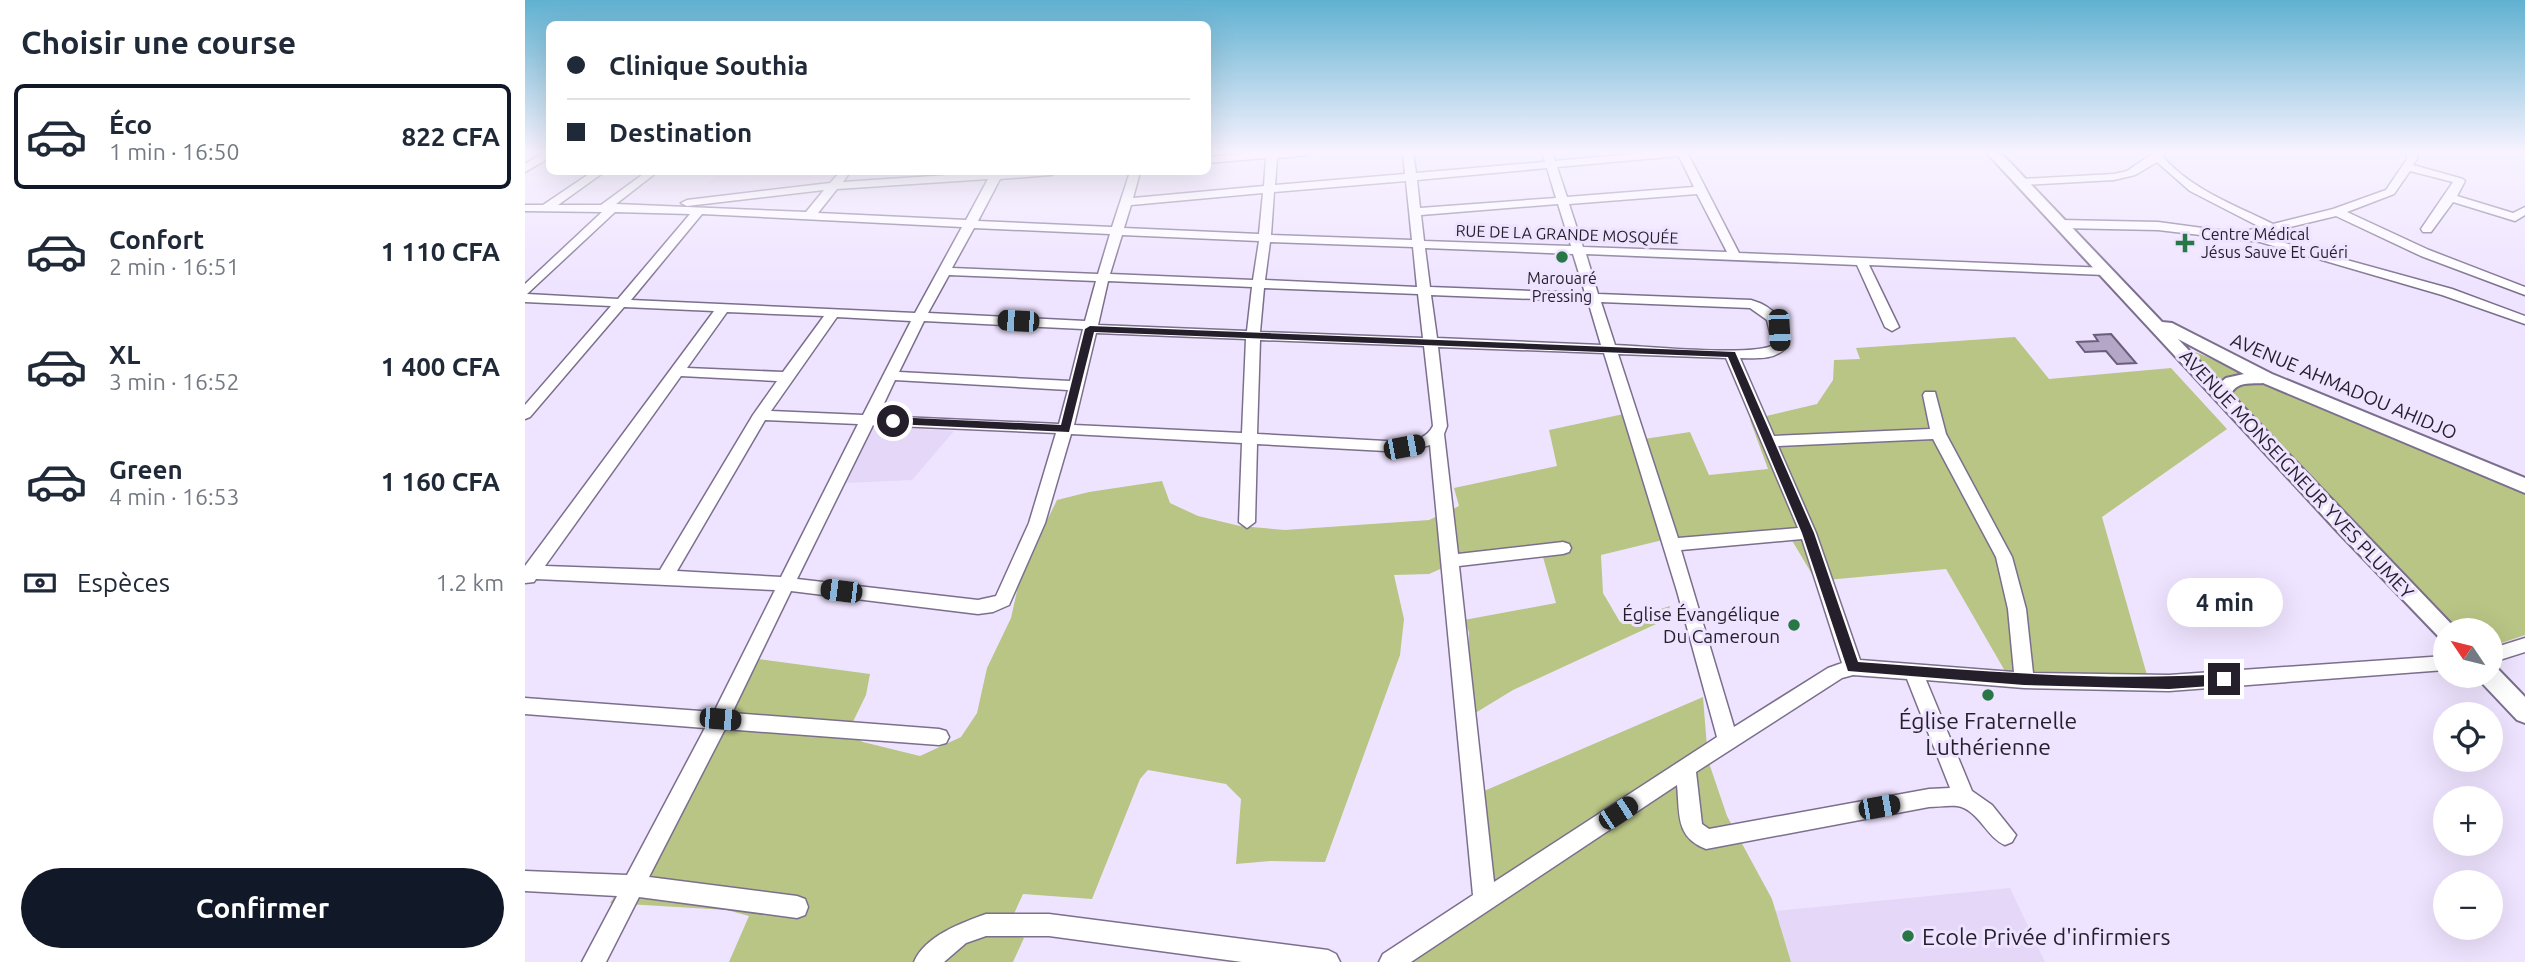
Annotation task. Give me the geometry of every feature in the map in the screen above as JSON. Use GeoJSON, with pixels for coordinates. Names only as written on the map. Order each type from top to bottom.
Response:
{"type":"FeatureCollection","features":[{"type":"Feature","properties":{"kind":"main road"},"geometry":{"type":"LineString","coordinates":[[2035,197],[2150,317]]}},
{"type":"Feature","properties":{"kind":"main road","name":"AVENUE AHMADOU AHIDJO"},"geometry":{"type":"LineString","coordinates":[[2150,317],[2224,359],[2266,378],[2525,486]]}},
{"type":"Feature","properties":{"kind":"main road","name":"AVENUE MONSEIGNEUR YVES PLUMEY"},"geometry":{"type":"LineString","coordinates":[[2150,317],[2221,396],[2434,618]]}},
{"type":"Feature","properties":{"kind":"main road"},"geometry":{"type":"LineString","coordinates":[[2221,396],[2227,383],[2233,380],[2266,378]]}},
{"type":"Feature","properties":{"kind":"main road"},"geometry":{"type":"LineString","coordinates":[[2501,688],[2525,713]]}},
{"type":"Feature","properties":{"kind":"street"},"geometry":{"type":"LineString","coordinates":[[547,207],[562,197]]}},
{"type":"Feature","properties":{"kind":"street"},"geometry":{"type":"LineString","coordinates":[[525,291],[621,197]]}},
{"type":"Feature","properties":{"kind":"street"},"geometry":{"type":"LineString","coordinates":[[662,209],[683,203],[737,197]]}},
{"type":"Feature","properties":{"kind":"street"},"geometry":{"type":"LineString","coordinates":[[810,216],[824,197]]}},
{"type":"Feature","properties":{"kind":"street"},"geometry":{"type":"LineString","coordinates":[[594,962],[720,719],[868,419],[893,376],[920,316],[984,197]]}},
{"type":"Feature","properties":{"kind":"street"},"geometry":{"type":"LineString","coordinates":[[527,576],[665,577],[786,584],[978,607],[993,605],[1003,600],[1037,523],[1127,197]]}},
{"type":"Feature","properties":{"kind":"street"},"geometry":{"type":"LineString","coordinates":[[1125,202],[1182,197]]}},
{"type":"Feature","properties":{"kind":"street"},"geometry":{"type":"LineString","coordinates":[[1247,522],[1253,334],[1269,197]]}},
{"type":"Feature","properties":{"kind":"street"},"geometry":{"type":"LineString","coordinates":[[1413,197],[1440,426],[1437,436],[1485,901]]}},
{"type":"Feature","properties":{"kind":"street"},"geometry":{"type":"LineString","coordinates":[[1559,197],[1672,545],[1728,741]]}},
{"type":"Feature","properties":{"kind":"street"},"geometry":{"type":"LineString","coordinates":[[1415,212],[1603,197]]}},
{"type":"Feature","properties":{"kind":"street"},"geometry":{"type":"LineString","coordinates":[[1704,197],[1735,257]]}},
{"type":"Feature","properties":{"kind":"street"},"geometry":{"type":"LineString","coordinates":[[2212,197],[2270,227]]}},
{"type":"Feature","properties":{"kind":"street"},"geometry":{"type":"LineString","coordinates":[[2243,235],[2337,212],[2377,197]]}},
{"type":"Feature","properties":{"kind":"street"},"geometry":{"type":"LineString","coordinates":[[2427,229],[2450,198],[2515,217],[2525,210]]}},
{"type":"Feature","properties":{"kind":"street","name":"RUE DE LA GRANDE MOSQUÉE"},"geometry":{"type":"LineString","coordinates":[[525,208],[662,209],[1117,232],[2104,271]]}},
{"type":"Feature","properties":{"kind":"street"},"geometry":{"type":"LineString","coordinates":[[525,414],[699,211]]}},
{"type":"Feature","properties":{"kind":"street"},"geometry":{"type":"LineString","coordinates":[[2337,212],[2425,253],[2525,291]]}},
{"type":"Feature","properties":{"kind":"street"},"geometry":{"type":"LineString","coordinates":[[2060,224],[2158,226],[2243,235],[2330,257],[2447,292],[2525,320]]}},
{"type":"Feature","properties":{"kind":"street"},"geometry":{"type":"LineString","coordinates":[[1861,261],[1892,327]]}},
{"type":"Feature","properties":{"kind":"street"},"geometry":{"type":"LineString","coordinates":[[525,298],[920,316],[1091,327],[1731,354],[1769,354],[1780,347],[1779,330],[1773,315],[1764,307],[1751,304],[944,271]]}},
{"type":"Feature","properties":{"kind":"street"},"geometry":{"type":"LineString","coordinates":[[527,576],[724,307]]}},
{"type":"Feature","properties":{"kind":"street"},"geometry":{"type":"LineString","coordinates":[[665,577],[760,415],[833,313]]}},
{"type":"Feature","properties":{"kind":"street"},"geometry":{"type":"LineString","coordinates":[[1731,354],[1808,533],[1853,667]]}},
{"type":"Feature","properties":{"kind":"street"},"geometry":{"type":"LineString","coordinates":[[677,372],[788,377]]}},
{"type":"Feature","properties":{"kind":"street"},"geometry":{"type":"LineString","coordinates":[[893,376],[1076,386]]}},
{"type":"Feature","properties":{"kind":"street"},"geometry":{"type":"LineString","coordinates":[[1930,395],[1938,434],[2004,557],[2017,609],[2024,680]]}},
{"type":"Feature","properties":{"kind":"street"},"geometry":{"type":"LineString","coordinates":[[760,415],[1404,447],[1425,443],[1437,436]]}},
{"type":"Feature","properties":{"kind":"street"},"geometry":{"type":"LineString","coordinates":[[1768,441],[1938,434]]}},
{"type":"Feature","properties":{"kind":"street"},"geometry":{"type":"LineString","coordinates":[[1672,545],[1808,533]]}},
{"type":"Feature","properties":{"kind":"street"},"geometry":{"type":"LineString","coordinates":[[1451,561],[1563,548]]}},
{"type":"Feature","properties":{"kind":"street"},"geometry":{"type":"LineString","coordinates":[[2503,652],[2525,645]]}},
{"type":"Feature","properties":{"kind":"street"},"geometry":{"type":"LineString","coordinates":[[1391,962],[1728,741],[1836,673],[1853,667],[2024,680],[2169,683],[2433,664]]}},
{"type":"Feature","properties":{"kind":"street"},"geometry":{"type":"LineString","coordinates":[[1913,670],[1964,797],[1985,812],[2005,835]]}},
{"type":"Feature","properties":{"kind":"street"},"geometry":{"type":"LineString","coordinates":[[525,706],[939,737]]}},
{"type":"Feature","properties":{"kind":"street"},"geometry":{"type":"LineString","coordinates":[[1685,769],[1692,829],[1706,839],[1929,798],[1964,797]]}},
{"type":"Feature","properties":{"kind":"street"},"geometry":{"type":"LineString","coordinates":[[525,881],[634,886],[797,907]]}},
{"type":"Feature","properties":{"kind":"street"},"geometry":{"type":"LineString","coordinates":[[926,962],[958,936],[986,925],[1049,925],[1328,962]]}},
{"type":"Feature","properties":{"kind":"shaded area"},"geometry":{"type":"Polygon","coordinates":[[[872,426],[954,431],[912,480],[846,483],[872,426]]]}},
{"type":"Feature","properties":{"kind":"shaded area","name":"Ecole Privée d'infirmiers"},"geometry":{"type":"Polygon","coordinates":[[[2010,888],[2045,962],[1791,962],[1775,911],[2010,888]]]}},
{"type":"Feature","properties":{"kind":"green space"},"geometry":{"type":"Polygon","coordinates":[[[2015,337],[2049,379],[2171,368],[2227,429],[2102,517],[2147,675],[2009,678],[1946,569],[1816,581],[1790,537],[1678,552],[1671,538],[1601,555],[1603,593],[1620,622],[1670,606],[1667,619],[1513,690],[1472,715],[1469,632],[1464,620],[1556,603],[1541,550],[1447,566],[1429,574],[1394,575],[1404,619],[1400,655],[1325,862],[1270,861],[1236,864],[1241,799],[1226,784],[1148,770],[1140,779],[1092,899],[1023,894],[1006,931],[1024,938],[1013,962],[729,962],[749,916],[727,910],[610,903],[648,848],[751,658],[870,674],[866,695],[847,734],[863,742],[920,756],[961,737],[977,713],[987,668],[1011,618],[1021,573],[1057,500],[1089,492],[1162,481],[1170,503],[1198,516],[1240,526],[1285,530],[1429,520],[1459,506],[1454,488],[1557,466],[1549,430],[1633,412],[1644,439],[1690,432],[1709,475],[1768,469],[1750,420],[1817,404],[1833,380],[1834,360],[1860,359],[1856,348],[2015,337]]]}},
{"type":"Feature","properties":{"kind":"green space"},"geometry":{"type":"Polygon","coordinates":[[[2186,348],[2525,492],[2525,635],[2503,643],[2503,618],[2442,618],[2186,348]]]}},
{"type":"Feature","properties":{"kind":"green space"},"geometry":{"type":"Polygon","coordinates":[[[1703,697],[1708,760],[1727,816],[1772,899],[1791,962],[1392,962],[1482,894],[1477,794],[1703,697]]]}},
{"type":"Feature","properties":{"kind":"building"},"geometry":{"type":"Polygon","coordinates":[[[2111,334],[2136,363],[2117,364],[2106,351],[2085,352],[2077,342],[2098,341],[2094,335],[2111,334]]]}},
{"type":"Feature","properties":{"kind":"place","name":"Centre Médical Jésus Sauve Et Guéri"},"geometry":{"type":"Point","coordinates":[2185,243]}},
{"type":"Feature","properties":{"kind":"place","name":"Marouaré Pressing"},"geometry":{"type":"Point","coordinates":[1562,257]}},
{"type":"Feature","properties":{"kind":"place","name":"Église Évangélique Du Cameroun"},"geometry":{"type":"Point","coordinates":[1794,625]}},
{"type":"Feature","properties":{"kind":"place","name":"Église Fraternelle Luthérienne"},"geometry":{"type":"Point","coordinates":[1988,695]}},
{"type":"Feature","properties":{"kind":"place","name":"Ecole Privée d'infirmiers"},"geometry":{"type":"Point","coordinates":[1908,936]}},
{"type":"Feature","properties":{"kind":"route"},"geometry":{"type":"LineString","coordinates":[[893,421],[1065,429],[1090,329],[1731,354],[1808,533],[1853,667],[2024,680],[2169,683],[2224,679]]}}]}
